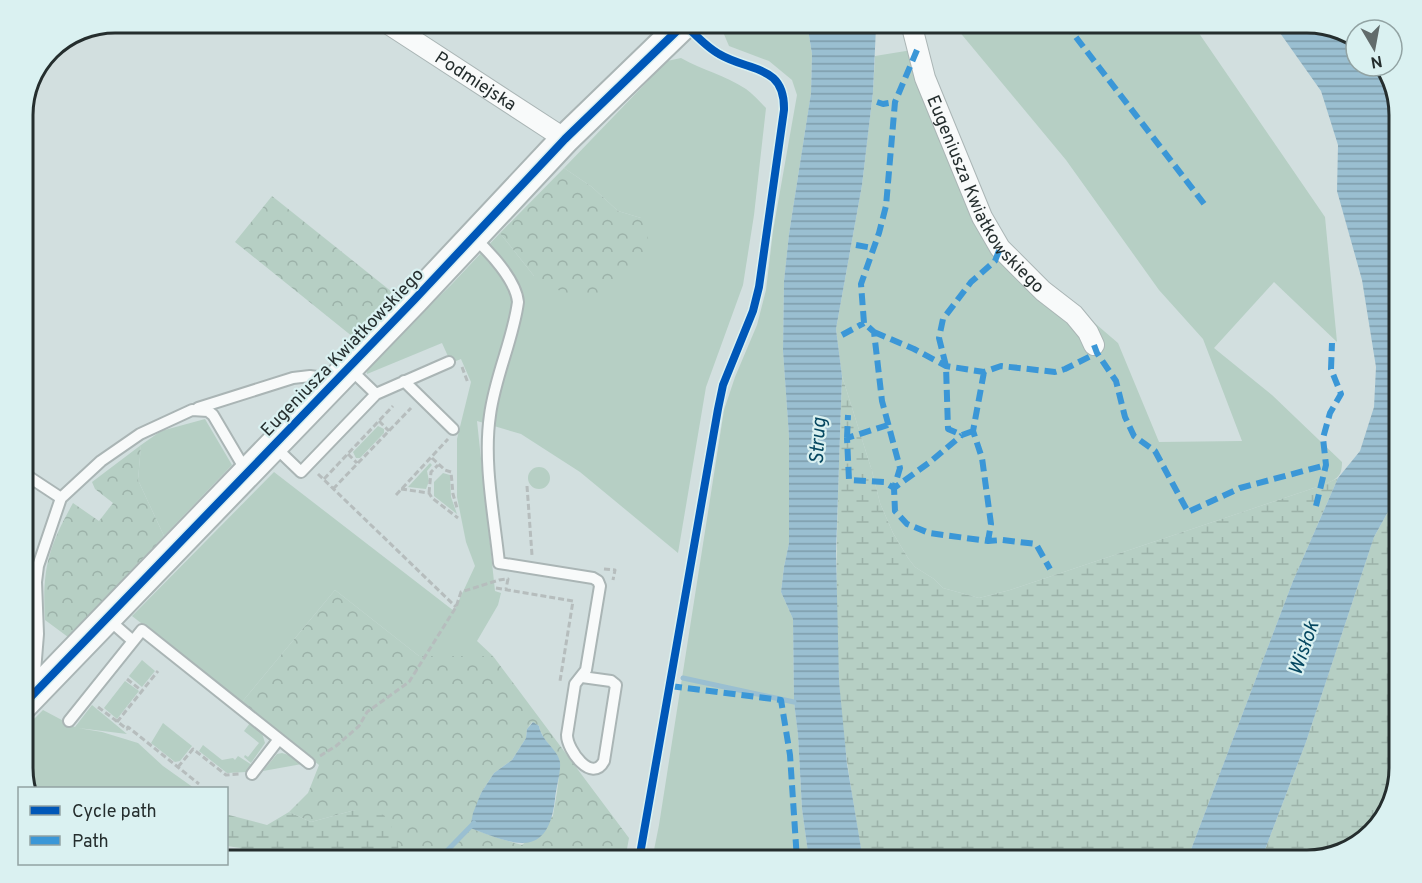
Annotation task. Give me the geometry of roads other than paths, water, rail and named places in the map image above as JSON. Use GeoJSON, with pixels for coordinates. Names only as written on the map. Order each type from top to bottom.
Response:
{"type":"FeatureCollection","features":[{"type":"Feature","properties":{"kind":"street","name":"Podmiejska"},"geometry":{"type":"LineString","coordinates":[[404,33],[565,139]]}},
{"type":"Feature","properties":{"kind":"street","name":"Eugeniusza Kwiatkowskiego"},"geometry":{"type":"LineString","coordinates":[[33,694],[565,139],[674,33]]}},
{"type":"Feature","properties":{"kind":"street","name":"Eugeniusza Kwiatkowskiego"},"geometry":{"type":"LineString","coordinates":[[914,33],[925,78],[982,217],[1000,248],[1043,291],[1074,315],[1088,332],[1094,345]]}},
{"type":"Feature","properties":{"kind":"lane"},"geometry":{"type":"LineString","coordinates":[[472,237],[492,254],[516,291],[518,302],[494,390],[488,431],[488,456],[499,562],[593,578],[598,581],[599,589],[586,670],[575,684],[567,740],[585,766],[594,770],[600,768],[604,761],[616,686],[611,681],[582,677]]}},
{"type":"Feature","properties":{"kind":"lane"},"geometry":{"type":"LineString","coordinates":[[272,445],[301,472],[376,394],[449,362]]}},
{"type":"Feature","properties":{"kind":"lane"},"geometry":{"type":"LineString","coordinates":[[33,666],[38,634],[36,582],[38,566],[61,498],[101,461],[140,434],[192,410],[293,378],[324,378],[340,375],[376,394]]}},
{"type":"Feature","properties":{"kind":"lane"},"geometry":{"type":"LineString","coordinates":[[404,381],[453,429]]}},
{"type":"Feature","properties":{"kind":"lane"},"geometry":{"type":"LineString","coordinates":[[192,410],[208,411],[213,415],[247,471]]}},
{"type":"Feature","properties":{"kind":"lane"},"geometry":{"type":"LineString","coordinates":[[33,480],[61,498]]}},
{"type":"Feature","properties":{"kind":"lane"},"geometry":{"type":"LineString","coordinates":[[105,617],[133,641]]}},
{"type":"Feature","properties":{"kind":"lane"},"geometry":{"type":"LineString","coordinates":[[69,722],[142,630],[309,763]]}},
{"type":"Feature","properties":{"kind":"lane"},"geometry":{"type":"LineString","coordinates":[[252,774],[279,739]]}},
{"type":"Feature","properties":{"kind":"water","name":"Strug"},"geometry":{"type":"Polygon","coordinates":[[[809,33],[876,33],[873,92],[862,185],[836,329],[842,376],[836,553],[839,681],[847,764],[861,850],[808,850],[802,809],[794,702],[793,619],[781,592],[789,543],[789,436],[783,351],[784,281],[811,93],[812,54],[809,33]]]}},
{"type":"Feature","properties":{"kind":"water","name":"Wisłok"},"geometry":{"type":"Polygon","coordinates":[[[1280,33],[1318,34],[1339,39],[1344,42],[1344,78],[1380,78],[1385,88],[1389,109],[1389,510],[1374,537],[1306,742],[1265,850],[1191,850],[1293,581],[1338,478],[1360,451],[1374,407],[1376,367],[1362,280],[1337,191],[1338,145],[1321,91],[1280,33]]]}},
{"type":"Feature","properties":{"kind":"water"},"geometry":{"type":"Polygon","coordinates":[[[533,722],[539,726],[560,762],[551,819],[545,832],[536,840],[526,843],[500,839],[470,828],[481,793],[494,773],[512,760],[526,738],[527,729],[533,722]]]}},
{"type":"Feature","properties":{"kind":"waterway"},"geometry":{"type":"LineString","coordinates":[[683,678],[794,702]]}},
{"type":"Feature","properties":{"kind":"waterway"},"geometry":{"type":"LineString","coordinates":[[448,850],[474,823]]}}]}
